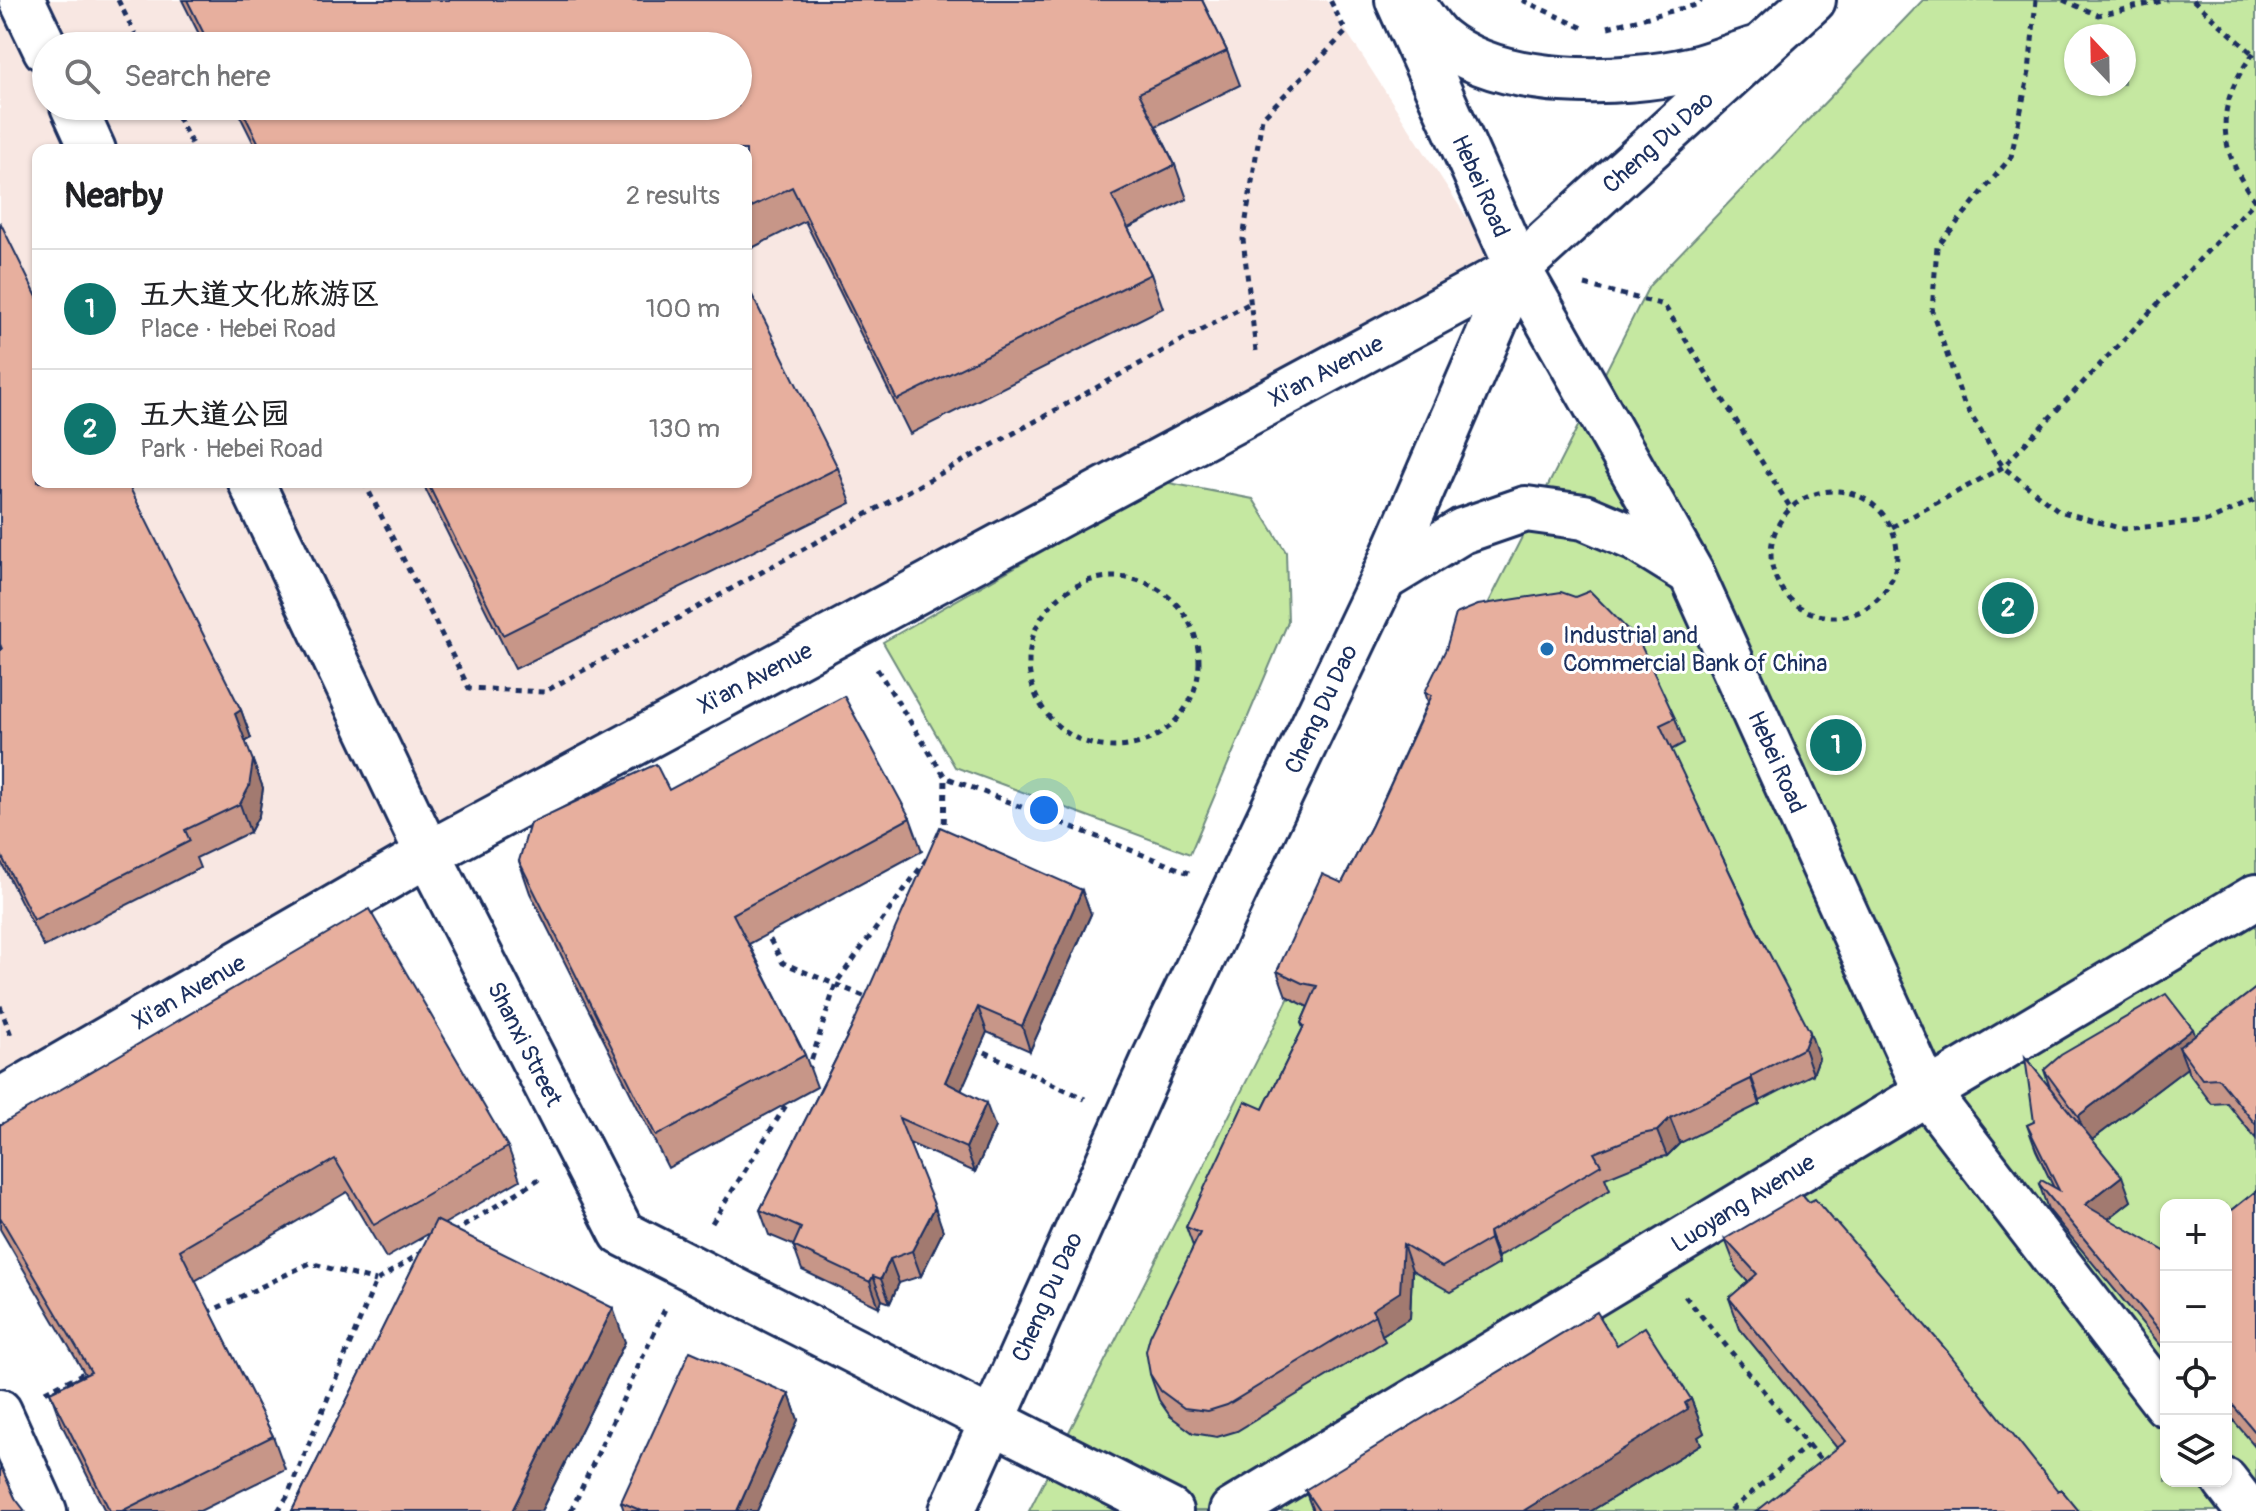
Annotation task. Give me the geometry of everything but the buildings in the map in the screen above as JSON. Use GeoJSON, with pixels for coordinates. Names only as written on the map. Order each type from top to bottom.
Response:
{"type":"FeatureCollection","features":[{"type":"Feature","properties":{"kind":"street"},"geometry":{"type":"LineString","coordinates":[[22,0],[37,32]]}},
{"type":"Feature","properties":{"kind":"street","name":"Hebei Road"},"geometry":{"type":"LineString","coordinates":[[1398,0],[1518,268],[1691,573],[1926,1091],[2160,1396]]}},
{"type":"Feature","properties":{"kind":"street"},"geometry":{"type":"LineString","coordinates":[[1410,0],[1438,38],[1473,60],[1516,73],[1570,80],[1637,77],[1693,69],[1766,45]]}},
{"type":"Feature","properties":{"kind":"street","name":"Cheng Du Dao"},"geometry":{"type":"LineString","coordinates":[[952,1511],[1128,1119],[1383,579],[1518,268],[1813,0]]}},
{"type":"Feature","properties":{"kind":"street"},"geometry":{"type":"LineString","coordinates":[[79,120],[90,144]]}},
{"type":"Feature","properties":{"kind":"street","name":"Xi'an Avenue"},"geometry":{"type":"LineString","coordinates":[[0,1101],[428,854],[1518,268]]}},
{"type":"Feature","properties":{"kind":"street","name":"Shanxi Street"},"geometry":{"type":"LineString","coordinates":[[254,488],[428,854],[622,1233],[992,1418],[1170,1511]]}},
{"type":"Feature","properties":{"kind":"street"},"geometry":{"type":"LineString","coordinates":[[1383,579],[1462,531],[1526,509],[1584,517],[1636,539],[1691,573]]}},
{"type":"Feature","properties":{"kind":"street","name":"Luoyang Avenue"},"geometry":{"type":"LineString","coordinates":[[1232,1511],[1654,1259],[1926,1091],[2256,897]]}},
{"type":"Feature","properties":{"kind":"street"},"geometry":{"type":"LineString","coordinates":[[0,1412],[45,1511]]}},
{"type":"Feature","properties":{"kind":"street"},"geometry":{"type":"LineString","coordinates":[[2230,1487],[2248,1511]]}},
{"type":"Feature","properties":{"kind":"path"},"geometry":{"type":"LineString","coordinates":[[118,0],[134,32]]}},
{"type":"Feature","properties":{"kind":"path"},"geometry":{"type":"LineString","coordinates":[[1276,398],[1256,353],[1243,239],[1262,118],[1346,32],[1330,0]]}},
{"type":"Feature","properties":{"kind":"path"},"geometry":{"type":"LineString","coordinates":[[1522,0],[1591,31]]}},
{"type":"Feature","properties":{"kind":"path"},"geometry":{"type":"LineString","coordinates":[[1606,28],[1696,5],[1701,0]]}},
{"type":"Feature","properties":{"kind":"path"},"geometry":{"type":"LineString","coordinates":[[2036,0],[2029,72],[2011,157],[1937,247],[1932,311],[1964,404],[2003,467],[2059,511],[2123,529],[2208,521],[2256,499]]}},
{"type":"Feature","properties":{"kind":"path"},"geometry":{"type":"LineString","coordinates":[[2063,0],[2098,15],[2167,0]]}},
{"type":"Feature","properties":{"kind":"path"},"geometry":{"type":"LineString","coordinates":[[1892,527],[2003,467],[2256,201],[2236,174],[2225,141],[2226,107],[2237,74],[2254,52],[2193,0]]}},
{"type":"Feature","properties":{"kind":"path"},"geometry":{"type":"LineString","coordinates":[[179,120],[192,144]]}},
{"type":"Feature","properties":{"kind":"path"},"geometry":{"type":"LineString","coordinates":[[1518,268],[1664,305],[1790,507]]}},
{"type":"Feature","properties":{"kind":"path"},"geometry":{"type":"LineString","coordinates":[[367,488],[469,688],[544,692],[1250,303]]}},
{"type":"Feature","properties":{"kind":"path"},"geometry":{"type":"LineString","coordinates":[[1826,490],[1846,491],[1865,498],[1881,510],[1892,527],[1898,548],[1896,570],[1887,590],[1871,606],[1851,616],[1829,618],[1808,612],[1789,599],[1776,582],[1771,562],[1771,542],[1778,524],[1790,507],[1807,496],[1826,490]]}},
{"type":"Feature","properties":{"kind":"path"},"geometry":{"type":"LineString","coordinates":[[1101,578],[1129,578],[1157,588],[1180,606],[1194,632],[1200,660],[1195,689],[1181,715],[1161,733],[1136,744],[1109,747],[1083,741],[1060,727],[1042,707],[1031,682],[1029,655],[1035,629],[1050,606],[1073,587],[1101,578]]}},
{"type":"Feature","properties":{"kind":"path"},"geometry":{"type":"LineString","coordinates":[[804,1077],[812,1064],[836,983],[945,834],[945,777],[851,627]]}},
{"type":"Feature","properties":{"kind":"path"},"geometry":{"type":"LineString","coordinates":[[945,777],[1234,891]]}},
{"type":"Feature","properties":{"kind":"path"},"geometry":{"type":"LineString","coordinates":[[760,923],[783,963],[878,1003]]}},
{"type":"Feature","properties":{"kind":"path"},"geometry":{"type":"LineString","coordinates":[[961,1041],[1128,1119]]}},
{"type":"Feature","properties":{"kind":"path"},"geometry":{"type":"LineString","coordinates":[[571,1511],[686,1264],[795,1090]]}},
{"type":"Feature","properties":{"kind":"path"},"geometry":{"type":"LineString","coordinates":[[440,1241],[581,1152]]}},
{"type":"Feature","properties":{"kind":"path"},"geometry":{"type":"LineString","coordinates":[[278,1511],[287,1497],[376,1281],[427,1249]]}},
{"type":"Feature","properties":{"kind":"path"},"geometry":{"type":"LineString","coordinates":[[1654,1259],[1827,1467]]}},
{"type":"Feature","properties":{"kind":"path"},"geometry":{"type":"LineString","coordinates":[[198,1317],[310,1263],[376,1281]]}},
{"type":"Feature","properties":{"kind":"path"},"geometry":{"type":"LineString","coordinates":[[0,1412],[99,1365]]}},
{"type":"Feature","properties":{"kind":"path"},"geometry":{"type":"LineString","coordinates":[[1730,1511],[1808,1445]]}},
{"type":"Feature","properties":{"kind":"shaded area"},"geometry":{"type":"Polygon","coordinates":[[[0,0],[1326,0],[1495,261],[0,1076],[0,0]]]}},
{"type":"Feature","properties":{"kind":"green space"},"geometry":{"type":"Polygon","coordinates":[[[1923,0],[2256,0],[2256,1511],[1029,1511],[1649,286],[1923,0]]]}},
{"type":"Feature","properties":{"kind":"green space"},"geometry":{"type":"Polygon","coordinates":[[[1164,482],[1253,499],[1286,552],[1288,622],[1190,854],[955,767],[883,642],[1164,482]]]}},
{"type":"Feature","properties":{"kind":"place","name":"五大道公园"},"geometry":{"type":"Point","coordinates":[2008,608]}},
{"type":"Feature","properties":{"kind":"place","name":"Industrial and Commercial Bank of China"},"geometry":{"type":"Point","coordinates":[1547,649]}},
{"type":"Feature","properties":{"kind":"place","name":"五大道文化旅游区"},"geometry":{"type":"Point","coordinates":[1836,745]}}]}
